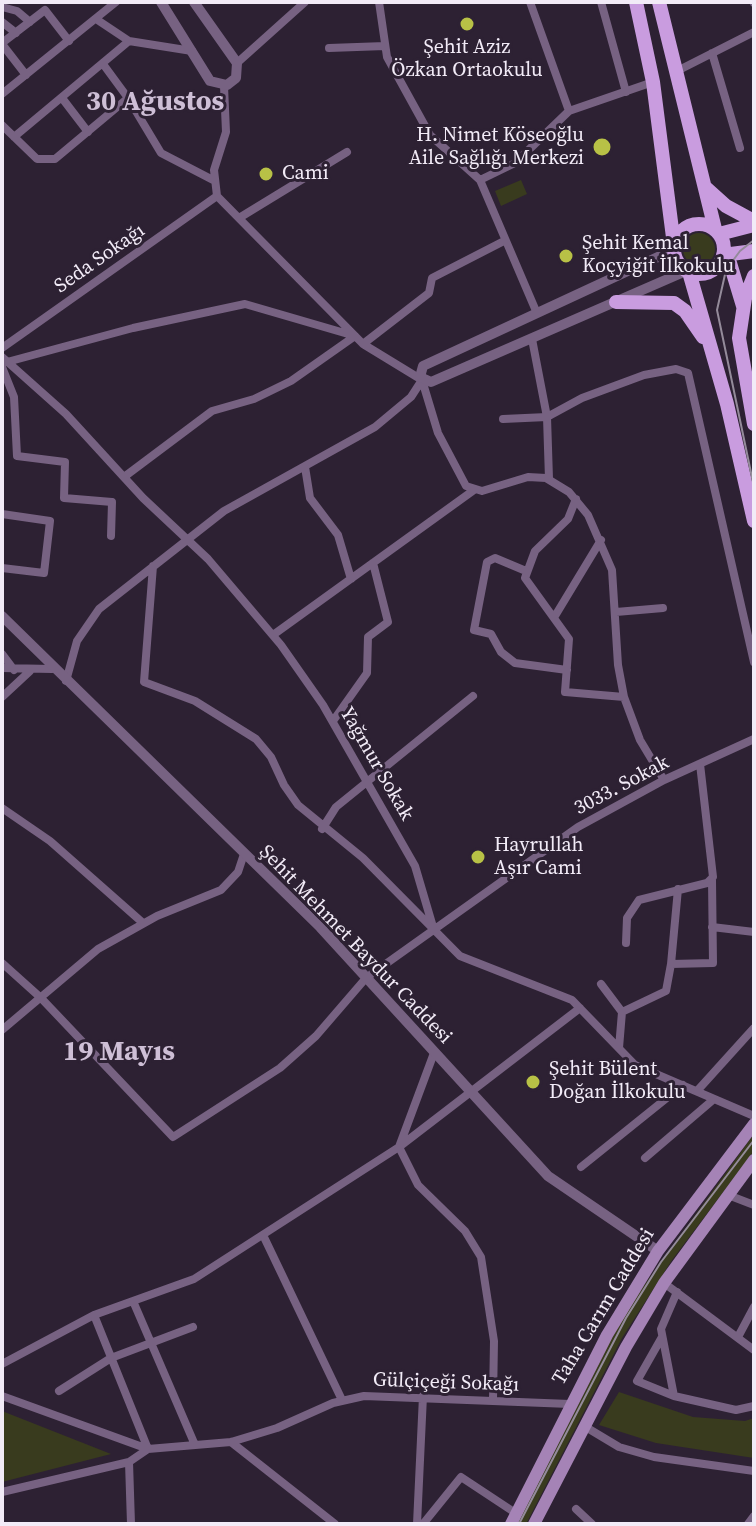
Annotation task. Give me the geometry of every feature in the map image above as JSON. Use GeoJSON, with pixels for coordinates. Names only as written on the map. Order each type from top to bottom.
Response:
{"type":"FeatureCollection","features":[{"type":"Feature","properties":{"kind":"main road"},"geometry":{"type":"LineString","coordinates":[[636,2],[653,82],[674,248],[678,264],[688,272],[713,355],[754,521]]}},
{"type":"Feature","properties":{"kind":"main road"},"geometry":{"type":"LineString","coordinates":[[659,2],[723,256],[730,263],[743,306]]}},
{"type":"Feature","properties":{"kind":"main road"},"geometry":{"type":"LineString","coordinates":[[705,187],[726,206],[754,223]]}},
{"type":"Feature","properties":{"kind":"main road"},"geometry":{"type":"LineString","coordinates":[[674,248],[678,234],[692,224],[717,232],[754,223]]}},
{"type":"Feature","properties":{"kind":"main road"},"geometry":{"type":"LineString","coordinates":[[688,272],[710,271],[723,256],[754,251]]}},
{"type":"Feature","properties":{"kind":"main road"},"geometry":{"type":"LineString","coordinates":[[754,276],[743,306],[740,348],[754,424]]}},
{"type":"Feature","properties":{"kind":"main road"},"geometry":{"type":"LineString","coordinates":[[616,302],[666,302],[678,305],[688,315],[713,355]]}},
{"type":"Feature","properties":{"kind":"main road","name":"Taha Carım Caddesi"},"geometry":{"type":"LineString","coordinates":[[514,1519],[607,1335],[658,1251],[754,1124]]}},
{"type":"Feature","properties":{"kind":"main road","name":"Taha Carım Caddesi"},"geometry":{"type":"LineString","coordinates":[[534,1524],[584,1426],[664,1283],[754,1160]]}},
{"type":"Feature","properties":{"kind":"street"},"geometry":{"type":"LineString","coordinates":[[2,94],[116,2]]}},
{"type":"Feature","properties":{"kind":"street"},"geometry":{"type":"LineString","coordinates":[[161,2],[210,81],[224,86]]}},
{"type":"Feature","properties":{"kind":"street"},"geometry":{"type":"LineString","coordinates":[[194,2],[237,63],[236,78],[224,86]]}},
{"type":"Feature","properties":{"kind":"street"},"geometry":{"type":"LineString","coordinates":[[237,63],[305,2]]}},
{"type":"Feature","properties":{"kind":"street"},"geometry":{"type":"LineString","coordinates":[[379,2],[387,57],[430,135],[480,180],[536,311]]}},
{"type":"Feature","properties":{"kind":"street"},"geometry":{"type":"LineString","coordinates":[[530,2],[569,111]]}},
{"type":"Feature","properties":{"kind":"street"},"geometry":{"type":"LineString","coordinates":[[601,2],[626,92]]}},
{"type":"Feature","properties":{"kind":"street"},"geometry":{"type":"LineString","coordinates":[[2,7],[17,11],[30,22]]}},
{"type":"Feature","properties":{"kind":"street"},"geometry":{"type":"LineString","coordinates":[[26,75],[2,44],[45,10],[69,41]]}},
{"type":"Feature","properties":{"kind":"street"},"geometry":{"type":"LineString","coordinates":[[96,19],[129,41],[192,51]]}},
{"type":"Feature","properties":{"kind":"street"},"geometry":{"type":"LineString","coordinates":[[2,22],[16,33]]}},
{"type":"Feature","properties":{"kind":"street"},"geometry":{"type":"LineString","coordinates":[[675,72],[754,32]]}},
{"type":"Feature","properties":{"kind":"street"},"geometry":{"type":"LineString","coordinates":[[14,137],[129,41]]}},
{"type":"Feature","properties":{"kind":"street"},"geometry":{"type":"LineString","coordinates":[[329,48],[385,46]]}},
{"type":"Feature","properties":{"kind":"street"},"geometry":{"type":"LineString","coordinates":[[712,53],[740,148]]}},
{"type":"Feature","properties":{"kind":"street"},"geometry":{"type":"LineString","coordinates":[[103,64],[161,153],[213,180]]}},
{"type":"Feature","properties":{"kind":"street"},"geometry":{"type":"LineString","coordinates":[[480,180],[515,163],[569,111],[653,82]]}},
{"type":"Feature","properties":{"kind":"street"},"geometry":{"type":"LineString","coordinates":[[224,86],[226,132],[213,180],[217,196],[363,344],[426,381]]}},
{"type":"Feature","properties":{"kind":"street"},"geometry":{"type":"LineString","coordinates":[[62,98],[88,132]]}},
{"type":"Feature","properties":{"kind":"street"},"geometry":{"type":"LineString","coordinates":[[2,125],[34,158],[47,162],[58,157],[128,98]]}},
{"type":"Feature","properties":{"kind":"street"},"geometry":{"type":"LineString","coordinates":[[239,218],[347,152]]}},
{"type":"Feature","properties":{"kind":"street","name":"Seda Sokağı"},"geometry":{"type":"LineString","coordinates":[[2,348],[217,196]]}},
{"type":"Feature","properties":{"kind":"street"},"geometry":{"type":"LineString","coordinates":[[363,344],[429,293],[432,278],[504,241]]}},
{"type":"Feature","properties":{"kind":"street"},"geometry":{"type":"LineString","coordinates":[[664,780],[640,740],[624,697],[616,649],[612,570],[601,540],[576,499],[549,479],[528,477],[482,491],[474,490],[459,478],[438,433],[426,381],[419,372],[423,366],[536,311],[674,248]]}},
{"type":"Feature","properties":{"kind":"street"},"geometry":{"type":"LineString","coordinates":[[66,682],[77,641],[93,616],[224,511],[386,419],[426,381],[688,272]]}},
{"type":"Feature","properties":{"kind":"street"},"geometry":{"type":"LineString","coordinates":[[111,536],[112,502],[64,498],[65,462],[17,456],[14,397],[4,362],[146,325],[245,304],[355,336]]}},
{"type":"Feature","properties":{"kind":"street"},"geometry":{"type":"LineString","coordinates":[[124,477],[212,411],[254,399],[291,381],[355,336]]}},
{"type":"Feature","properties":{"kind":"street"},"geometry":{"type":"LineString","coordinates":[[532,339],[547,417],[549,479]]}},
{"type":"Feature","properties":{"kind":"street","name":"Yağmur Sokak"},"geometry":{"type":"LineString","coordinates":[[4,362],[66,414],[124,477],[188,539],[273,635],[333,721],[415,866],[434,928],[460,956],[572,1000],[635,1065],[754,1116]]}},
{"type":"Feature","properties":{"kind":"street"},"geometry":{"type":"LineString","coordinates":[[503,419],[547,417],[582,398],[644,375],[676,369],[688,373],[754,662]]}},
{"type":"Feature","properties":{"kind":"street"},"geometry":{"type":"LineString","coordinates":[[305,467],[310,498],[338,535],[351,579]]}},
{"type":"Feature","properties":{"kind":"street"},"geometry":{"type":"LineString","coordinates":[[273,635],[474,490]]}},
{"type":"Feature","properties":{"kind":"street"},"geometry":{"type":"LineString","coordinates":[[576,499],[568,519],[540,545],[525,578],[569,639],[565,692],[624,697]]}},
{"type":"Feature","properties":{"kind":"street"},"geometry":{"type":"LineString","coordinates":[[2,514],[50,521],[44,573],[2,568]]}},
{"type":"Feature","properties":{"kind":"street"},"geometry":{"type":"LineString","coordinates":[[555,616],[601,540]]}},
{"type":"Feature","properties":{"kind":"street"},"geometry":{"type":"LineString","coordinates":[[526,571],[497,559],[487,562],[474,630],[491,634],[501,652],[515,663],[567,670]]}},
{"type":"Feature","properties":{"kind":"street"},"geometry":{"type":"LineString","coordinates":[[333,721],[367,673],[368,637],[388,622],[373,563]]}},
{"type":"Feature","properties":{"kind":"street"},"geometry":{"type":"LineString","coordinates":[[153,566],[144,682],[195,701],[256,739],[271,757],[293,799],[322,829],[363,858],[434,928]]}},
{"type":"Feature","properties":{"kind":"street"},"geometry":{"type":"LineString","coordinates":[[616,612],[663,608]]}},
{"type":"Feature","properties":{"kind":"street","name":"Şehit Mehmet Baydur Caddesi"},"geometry":{"type":"LineString","coordinates":[[2,616],[366,978],[548,1176],[658,1251]]}},
{"type":"Feature","properties":{"kind":"street"},"geometry":{"type":"LineString","coordinates":[[2,654],[15,670]]}},
{"type":"Feature","properties":{"kind":"street"},"geometry":{"type":"LineString","coordinates":[[2,668],[30,671],[52,669]]}},
{"type":"Feature","properties":{"kind":"street"},"geometry":{"type":"LineString","coordinates":[[2,697],[30,671]]}},
{"type":"Feature","properties":{"kind":"street"},"geometry":{"type":"LineString","coordinates":[[322,829],[332,811],[473,696]]}},
{"type":"Feature","properties":{"kind":"street","name":"3033. Sokak"},"geometry":{"type":"LineString","coordinates":[[41,998],[173,1137],[293,1058],[366,978],[578,827],[664,780],[754,739]]}},
{"type":"Feature","properties":{"kind":"street"},"geometry":{"type":"LineString","coordinates":[[671,964],[713,963],[712,880],[700,764]]}},
{"type":"Feature","properties":{"kind":"street"},"geometry":{"type":"LineString","coordinates":[[2,808],[50,841],[143,923]]}},
{"type":"Feature","properties":{"kind":"street"},"geometry":{"type":"LineString","coordinates":[[2,1030],[98,949],[143,923],[221,890],[238,872],[244,854]]}},
{"type":"Feature","properties":{"kind":"street"},"geometry":{"type":"LineString","coordinates":[[626,943],[627,918],[635,903],[647,895],[712,880]]}},
{"type":"Feature","properties":{"kind":"street"},"geometry":{"type":"LineString","coordinates":[[622,1012],[666,991],[678,889]]}},
{"type":"Feature","properties":{"kind":"street"},"geometry":{"type":"LineString","coordinates":[[712,927],[754,932]]}},
{"type":"Feature","properties":{"kind":"street"},"geometry":{"type":"LineString","coordinates":[[2,963],[41,998]]}},
{"type":"Feature","properties":{"kind":"street"},"geometry":{"type":"LineString","coordinates":[[601,984],[622,1012],[619,1048]]}},
{"type":"Feature","properties":{"kind":"street"},"geometry":{"type":"LineString","coordinates":[[2,1364],[94,1315],[194,1279],[399,1147],[580,1008]]}},
{"type":"Feature","properties":{"kind":"street"},"geometry":{"type":"LineString","coordinates":[[697,1091],[754,1028]]}},
{"type":"Feature","properties":{"kind":"street"},"geometry":{"type":"LineString","coordinates":[[434,1053],[399,1147],[418,1185],[465,1231],[481,1257],[494,1341],[493,1400]]}},
{"type":"Feature","properties":{"kind":"street"},"geometry":{"type":"LineString","coordinates":[[581,1167],[683,1085]]}},
{"type":"Feature","properties":{"kind":"street"},"geometry":{"type":"LineString","coordinates":[[645,1158],[714,1099]]}},
{"type":"Feature","properties":{"kind":"street"},"geometry":{"type":"LineString","coordinates":[[728,1195],[754,1205]]}},
{"type":"Feature","properties":{"kind":"street"},"geometry":{"type":"LineString","coordinates":[[263,1235],[342,1400]]}},
{"type":"Feature","properties":{"kind":"street"},"geometry":{"type":"LineString","coordinates":[[664,1283],[754,1350]]}},
{"type":"Feature","properties":{"kind":"street"},"geometry":{"type":"LineString","coordinates":[[674,1396],[661,1329],[677,1292]]}},
{"type":"Feature","properties":{"kind":"street"},"geometry":{"type":"LineString","coordinates":[[133,1301],[195,1445]]}},
{"type":"Feature","properties":{"kind":"street"},"geometry":{"type":"LineString","coordinates":[[738,1337],[754,1307]]}},
{"type":"Feature","properties":{"kind":"street"},"geometry":{"type":"LineString","coordinates":[[2,1492],[129,1462],[148,1449],[94,1315]]}},
{"type":"Feature","properties":{"kind":"street"},"geometry":{"type":"LineString","coordinates":[[59,1391],[111,1358],[193,1327]]}},
{"type":"Feature","properties":{"kind":"street"},"geometry":{"type":"LineString","coordinates":[[663,1337],[637,1381],[674,1396],[736,1410],[754,1406]]}},
{"type":"Feature","properties":{"kind":"street","name":"Gülçiçeği Sokağı"},"geometry":{"type":"LineString","coordinates":[[2,1396],[148,1449],[231,1442],[268,1431],[342,1400],[374,1395],[570,1404]]}},
{"type":"Feature","properties":{"kind":"street"},"geometry":{"type":"LineString","coordinates":[[420,1524],[423,1396]]}},
{"type":"Feature","properties":{"kind":"street"},"geometry":{"type":"LineString","coordinates":[[584,1426],[619,1447],[654,1457],[754,1471]]}},
{"type":"Feature","properties":{"kind":"street"},"geometry":{"type":"LineString","coordinates":[[231,1442],[335,1524]]}},
{"type":"Feature","properties":{"kind":"street"},"geometry":{"type":"LineString","coordinates":[[129,1462],[131,1524]]}},
{"type":"Feature","properties":{"kind":"street"},"geometry":{"type":"LineString","coordinates":[[420,1524],[461,1477],[514,1519]]}},
{"type":"Feature","properties":{"kind":"street"},"geometry":{"type":"LineString","coordinates":[[576,1509],[592,1524]]}},
{"type":"Feature","properties":{"kind":"street"},"geometry":{"type":"LineString","coordinates":[[748,1524],[754,1516]]}},
{"type":"Feature","properties":{"kind":"green space"},"geometry":{"type":"Polygon","coordinates":[[[521,180],[527,194],[501,206],[495,191],[521,180]]]}},
{"type":"Feature","properties":{"kind":"green space"},"geometry":{"type":"Polygon","coordinates":[[[699,233],[710,238],[715,249],[710,260],[699,265],[688,260],[683,249],[688,238],[699,233]]]}},
{"type":"Feature","properties":{"kind":"green space"},"geometry":{"type":"Polygon","coordinates":[[[754,1134],[754,1151],[672,1260],[622,1338],[526,1524],[516,1524],[593,1369],[635,1298],[754,1134]]]}},
{"type":"Feature","properties":{"kind":"green space"},"geometry":{"type":"Polygon","coordinates":[[[619,1392],[693,1417],[745,1421],[754,1418],[754,1458],[656,1443],[599,1425],[619,1392]]]}},
{"type":"Feature","properties":{"kind":"green space"},"geometry":{"type":"Polygon","coordinates":[[[2,1411],[111,1454],[2,1482],[2,1411]]]}},
{"type":"Feature","properties":{"kind":"tram line"},"geometry":{"type":"LineString","coordinates":[[754,240],[740,251],[726,270],[717,310],[754,487]]}},
{"type":"Feature","properties":{"kind":"tram line"},"geometry":{"type":"LineString","coordinates":[[519,1524],[626,1318],[661,1262],[754,1140]]}},
{"type":"Feature","properties":{"kind":"place","name":"Şehit Aziz Özkan Ortaokulu"},"geometry":{"type":"Point","coordinates":[467,24]}},
{"type":"Feature","properties":{"kind":"place","name":"H. Nimet Köseoğlu Aile Sağlığı Merkezi"},"geometry":{"type":"Point","coordinates":[602,147]}},
{"type":"Feature","properties":{"kind":"place","name":"Cami"},"geometry":{"type":"Point","coordinates":[266,174]}},
{"type":"Feature","properties":{"kind":"place","name":"Şehit Kemal Koçyiğit İlkokulu"},"geometry":{"type":"Point","coordinates":[566,256]}},
{"type":"Feature","properties":{"kind":"place","name":"Hayrullah Aşır Cami"},"geometry":{"type":"Point","coordinates":[478,857]}},
{"type":"Feature","properties":{"kind":"place","name":"Şehit Bülent Doğan İlkokulu"},"geometry":{"type":"Point","coordinates":[533,1082]}},
{"type":"Feature","properties":{"kind":"district","name":"30 Ağustos"},"geometry":{"type":"Point","coordinates":[155,103]}},
{"type":"Feature","properties":{"kind":"district","name":"19 Mayıs"},"geometry":{"type":"Point","coordinates":[119,1053]}}]}
